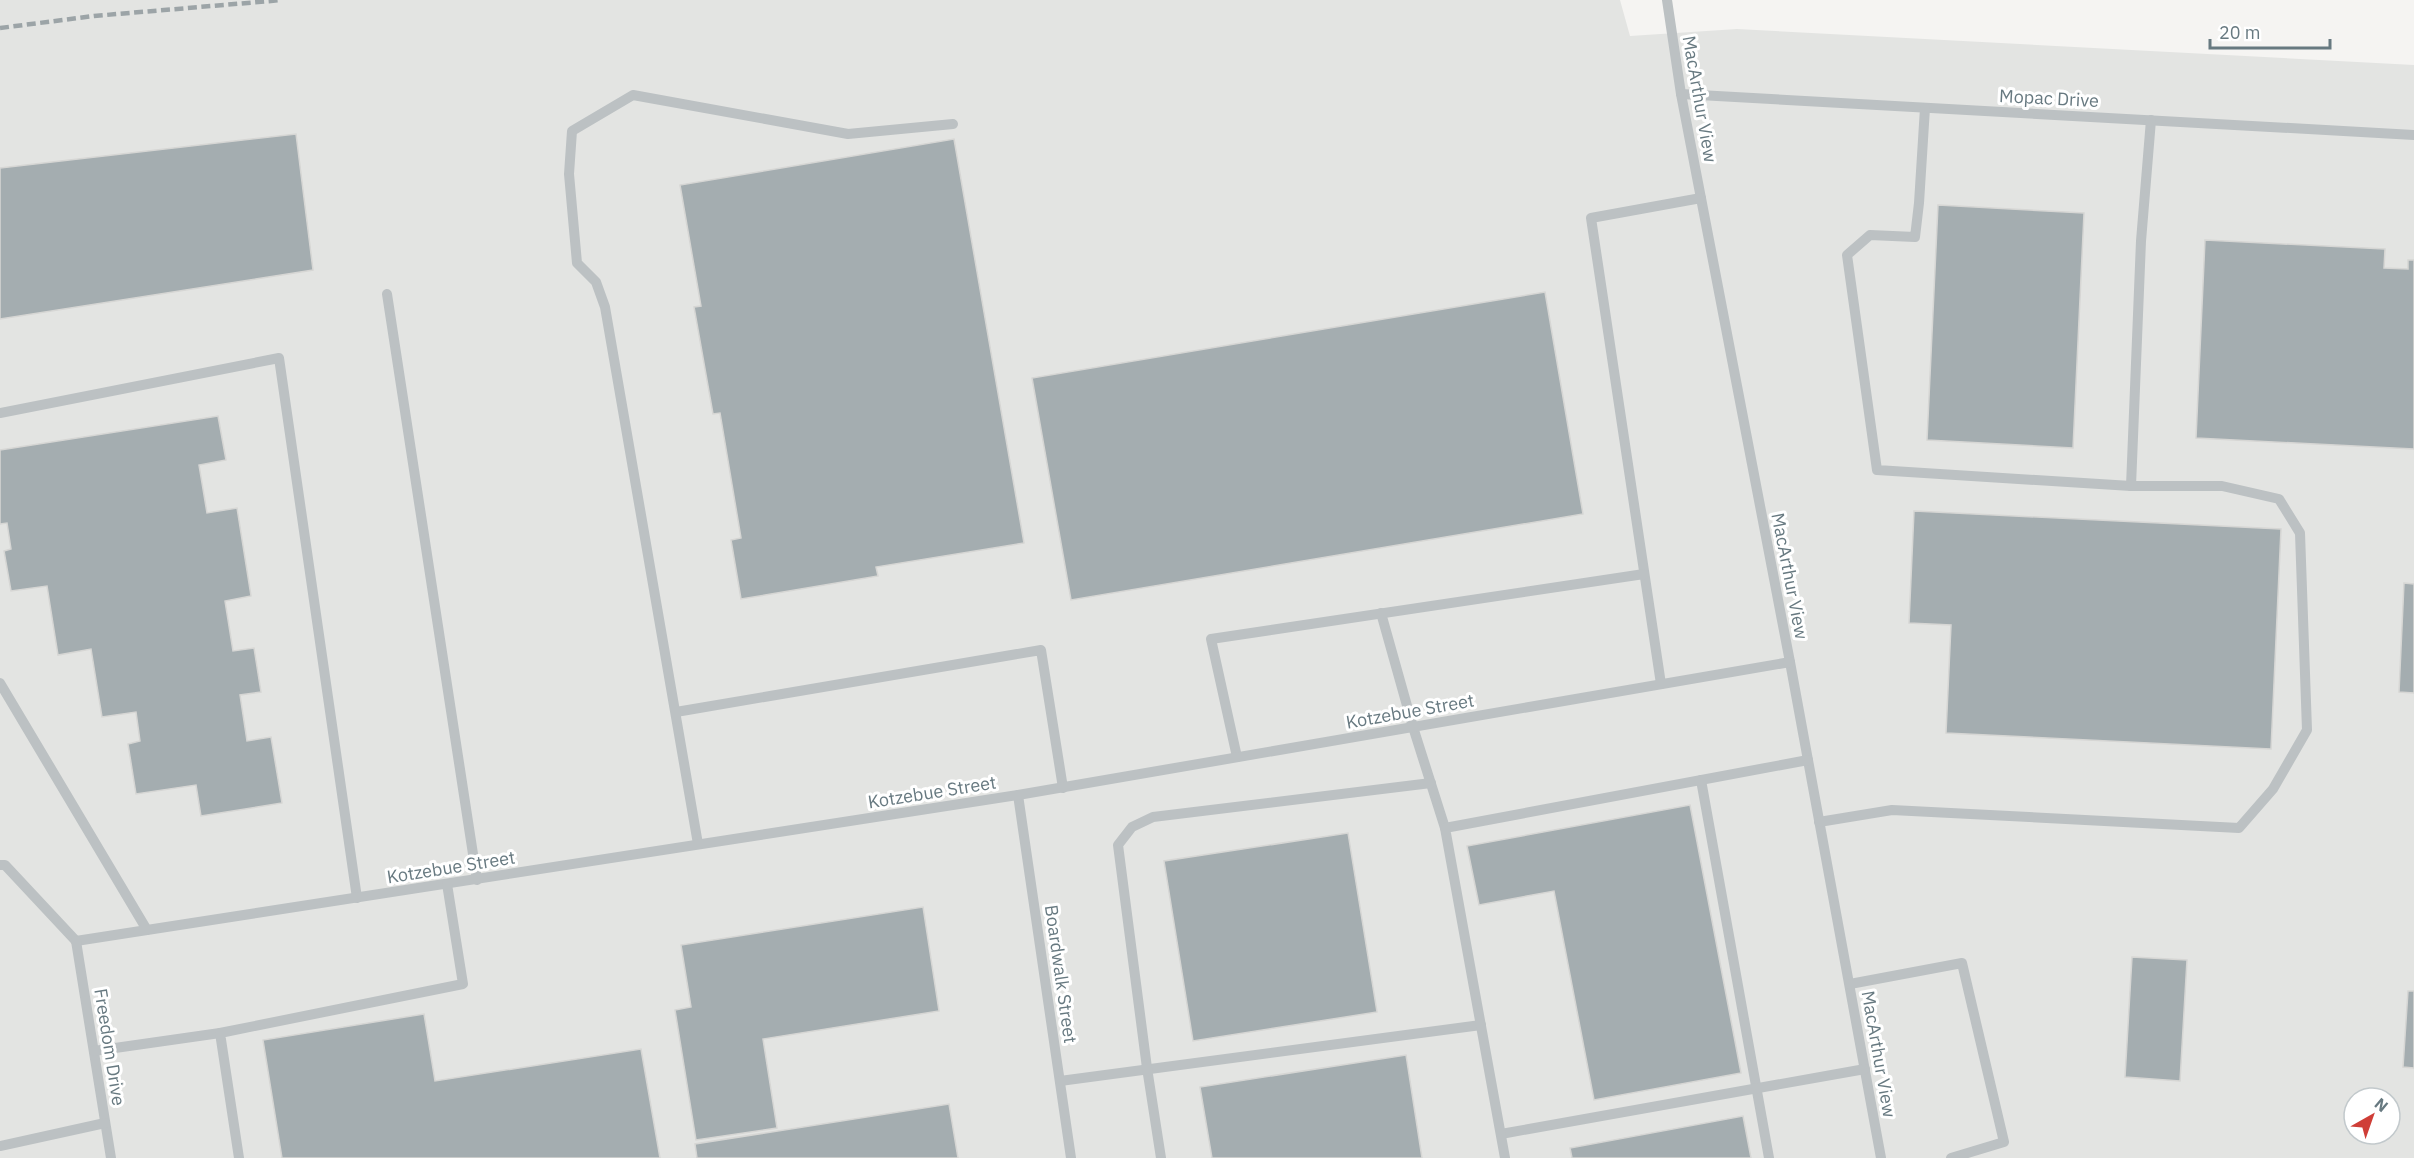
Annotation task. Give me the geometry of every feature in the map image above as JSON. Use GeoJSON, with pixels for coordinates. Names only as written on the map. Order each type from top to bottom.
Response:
{"type":"FeatureCollection","features":[{"type":"Feature","properties":{"kind":"street","name":"MacArthur View"},"geometry":{"type":"LineString","coordinates":[[1667,0],[1681,94],[1790,662],[1881,1158]]}},
{"type":"Feature","properties":{"kind":"street","name":"Mopac Drive"},"geometry":{"type":"LineString","coordinates":[[1681,94],[2414,135]]}},
{"type":"Feature","properties":{"kind":"street"},"geometry":{"type":"LineString","coordinates":[[698,844],[605,307],[596,282],[577,263],[568,174],[572,131],[633,95],[848,134],[953,123]]}},
{"type":"Feature","properties":{"kind":"street"},"geometry":{"type":"LineString","coordinates":[[1819,822],[1892,810],[2239,828],[2273,789],[2307,730],[2300,533],[2279,499],[2222,486],[2131,486],[1877,470],[1847,255],[1870,235],[1915,237],[1925,108]]}},
{"type":"Feature","properties":{"kind":"street"},"geometry":{"type":"LineString","coordinates":[[2131,486],[2141,241],[2151,120]]}},
{"type":"Feature","properties":{"kind":"street"},"geometry":{"type":"LineString","coordinates":[[1661,684],[1591,218],[1701,198]]}},
{"type":"Feature","properties":{"kind":"street"},"geometry":{"type":"LineString","coordinates":[[387,294],[477,880]]}},
{"type":"Feature","properties":{"kind":"street"},"geometry":{"type":"LineString","coordinates":[[0,413],[279,358],[357,898]]}},
{"type":"Feature","properties":{"kind":"street"},"geometry":{"type":"LineString","coordinates":[[1237,757],[1210,639],[1644,574]]}},
{"type":"Feature","properties":{"kind":"street"},"geometry":{"type":"LineString","coordinates":[[1381,614],[1445,828],[1505,1158]]}},
{"type":"Feature","properties":{"kind":"street"},"geometry":{"type":"LineString","coordinates":[[676,712],[1041,650],[1063,788]]}},
{"type":"Feature","properties":{"kind":"street","name":"Kotzebue Street"},"geometry":{"type":"LineString","coordinates":[[76,941],[1063,788],[1790,662]]}},
{"type":"Feature","properties":{"kind":"street"},"geometry":{"type":"LineString","coordinates":[[0,683],[147,930]]}},
{"type":"Feature","properties":{"kind":"street"},"geometry":{"type":"LineString","coordinates":[[1445,828],[1808,760]]}},
{"type":"Feature","properties":{"kind":"street"},"geometry":{"type":"LineString","coordinates":[[1701,780],[1769,1158]]}},
{"type":"Feature","properties":{"kind":"street"},"geometry":{"type":"LineString","coordinates":[[1161,1158],[1118,846],[1132,827],[1153,817],[1431,783]]}},
{"type":"Feature","properties":{"kind":"street","name":"Boardwalk Street"},"geometry":{"type":"LineString","coordinates":[[1018,795],[1071,1158]]}},
{"type":"Feature","properties":{"kind":"street"},"geometry":{"type":"LineString","coordinates":[[0,865],[5,865],[76,941]]}},
{"type":"Feature","properties":{"kind":"street"},"geometry":{"type":"LineString","coordinates":[[94,1051],[220,1033],[463,984],[447,884]]}},
{"type":"Feature","properties":{"kind":"street","name":"Freedom Drive"},"geometry":{"type":"LineString","coordinates":[[76,941],[111,1158]]}},
{"type":"Feature","properties":{"kind":"street"},"geometry":{"type":"LineString","coordinates":[[1850,984],[1962,963],[2004,1142],[1951,1158]]}},
{"type":"Feature","properties":{"kind":"street"},"geometry":{"type":"LineString","coordinates":[[1060,1081],[1481,1024]]}},
{"type":"Feature","properties":{"kind":"street"},"geometry":{"type":"LineString","coordinates":[[220,1033],[239,1158]]}},
{"type":"Feature","properties":{"kind":"street"},"geometry":{"type":"LineString","coordinates":[[1501,1134],[1865,1069]]}},
{"type":"Feature","properties":{"kind":"street"},"geometry":{"type":"LineString","coordinates":[[0,1146],[105,1123]]}},
{"type":"Feature","properties":{"kind":"shaded area"},"geometry":{"type":"Polygon","coordinates":[[[0,0],[1620,0],[1630,36],[1737,29],[2414,65],[2414,1158],[0,1158],[0,0]]]}},
{"type":"Feature","properties":{"kind":"building"},"geometry":{"type":"Polygon","coordinates":[[[296,134],[313,270],[0,319],[0,168],[296,134]]]}},
{"type":"Feature","properties":{"kind":"building"},"geometry":{"type":"Polygon","coordinates":[[[954,139],[1024,543],[876,567],[878,576],[741,599],[731,540],[741,538],[720,413],[713,414],[694,307],[701,306],[680,185],[954,139]]]}},
{"type":"Feature","properties":{"kind":"building"},"geometry":{"type":"Polygon","coordinates":[[[1938,205],[2084,213],[2073,448],[1927,440],[1938,205]]]}},
{"type":"Feature","properties":{"kind":"building"},"geometry":{"type":"Polygon","coordinates":[[[2205,240],[2385,249],[2384,268],[2408,269],[2408,260],[2414,260],[2414,449],[2196,438],[2205,240]]]}},
{"type":"Feature","properties":{"kind":"building"},"geometry":{"type":"Polygon","coordinates":[[[1545,292],[1583,514],[1071,600],[1032,378],[1545,292]]]}},
{"type":"Feature","properties":{"kind":"building"},"geometry":{"type":"Polygon","coordinates":[[[218,416],[226,460],[199,465],[207,513],[237,508],[251,596],[225,601],[233,651],[254,648],[261,692],[240,695],[247,741],[271,737],[282,803],[201,816],[196,785],[136,794],[128,744],[140,741],[136,712],[102,717],[91,649],[58,655],[47,586],[11,591],[4,551],[11,549],[7,523],[0,524],[0,450],[218,416]]]}},
{"type":"Feature","properties":{"kind":"building"},"geometry":{"type":"Polygon","coordinates":[[[1914,511],[2281,529],[2271,749],[1946,733],[1951,625],[1909,623],[1914,511]]]}},
{"type":"Feature","properties":{"kind":"building"},"geometry":{"type":"Polygon","coordinates":[[[2404,583],[2414,584],[2414,693],[2399,692],[2404,583]]]}},
{"type":"Feature","properties":{"kind":"building"},"geometry":{"type":"Polygon","coordinates":[[[1690,805],[1741,1073],[1594,1100],[1554,891],[1479,905],[1467,846],[1690,805]]]}},
{"type":"Feature","properties":{"kind":"building"},"geometry":{"type":"Polygon","coordinates":[[[1348,833],[1377,1012],[1193,1041],[1164,861],[1348,833]]]}},
{"type":"Feature","properties":{"kind":"building"},"geometry":{"type":"Polygon","coordinates":[[[923,907],[939,1011],[763,1039],[777,1128],[696,1140],[675,1010],[691,1007],[681,945],[923,907]]]}},
{"type":"Feature","properties":{"kind":"building"},"geometry":{"type":"Polygon","coordinates":[[[2132,957],[2187,960],[2180,1081],[2125,1077],[2132,957]]]}},
{"type":"Feature","properties":{"kind":"building"},"geometry":{"type":"Polygon","coordinates":[[[2408,991],[2414,991],[2414,1068],[2403,1067],[2408,991]]]}},
{"type":"Feature","properties":{"kind":"building"},"geometry":{"type":"Polygon","coordinates":[[[424,1014],[435,1081],[641,1049],[660,1158],[282,1158],[263,1040],[424,1014]]]}},
{"type":"Feature","properties":{"kind":"building"},"geometry":{"type":"Polygon","coordinates":[[[1406,1055],[1422,1158],[1212,1158],[1200,1087],[1406,1055]]]}},
{"type":"Feature","properties":{"kind":"building"},"geometry":{"type":"Polygon","coordinates":[[[949,1104],[958,1158],[697,1158],[695,1144],[949,1104]]]}},
{"type":"Feature","properties":{"kind":"building"},"geometry":{"type":"Polygon","coordinates":[[[1743,1116],[1751,1158],[1572,1158],[1570,1148],[1743,1116]]]}},
{"type":"Feature","properties":{"kind":"railway"},"geometry":{"type":"LineString","coordinates":[[0,28],[94,16],[282,0]]}}]}
